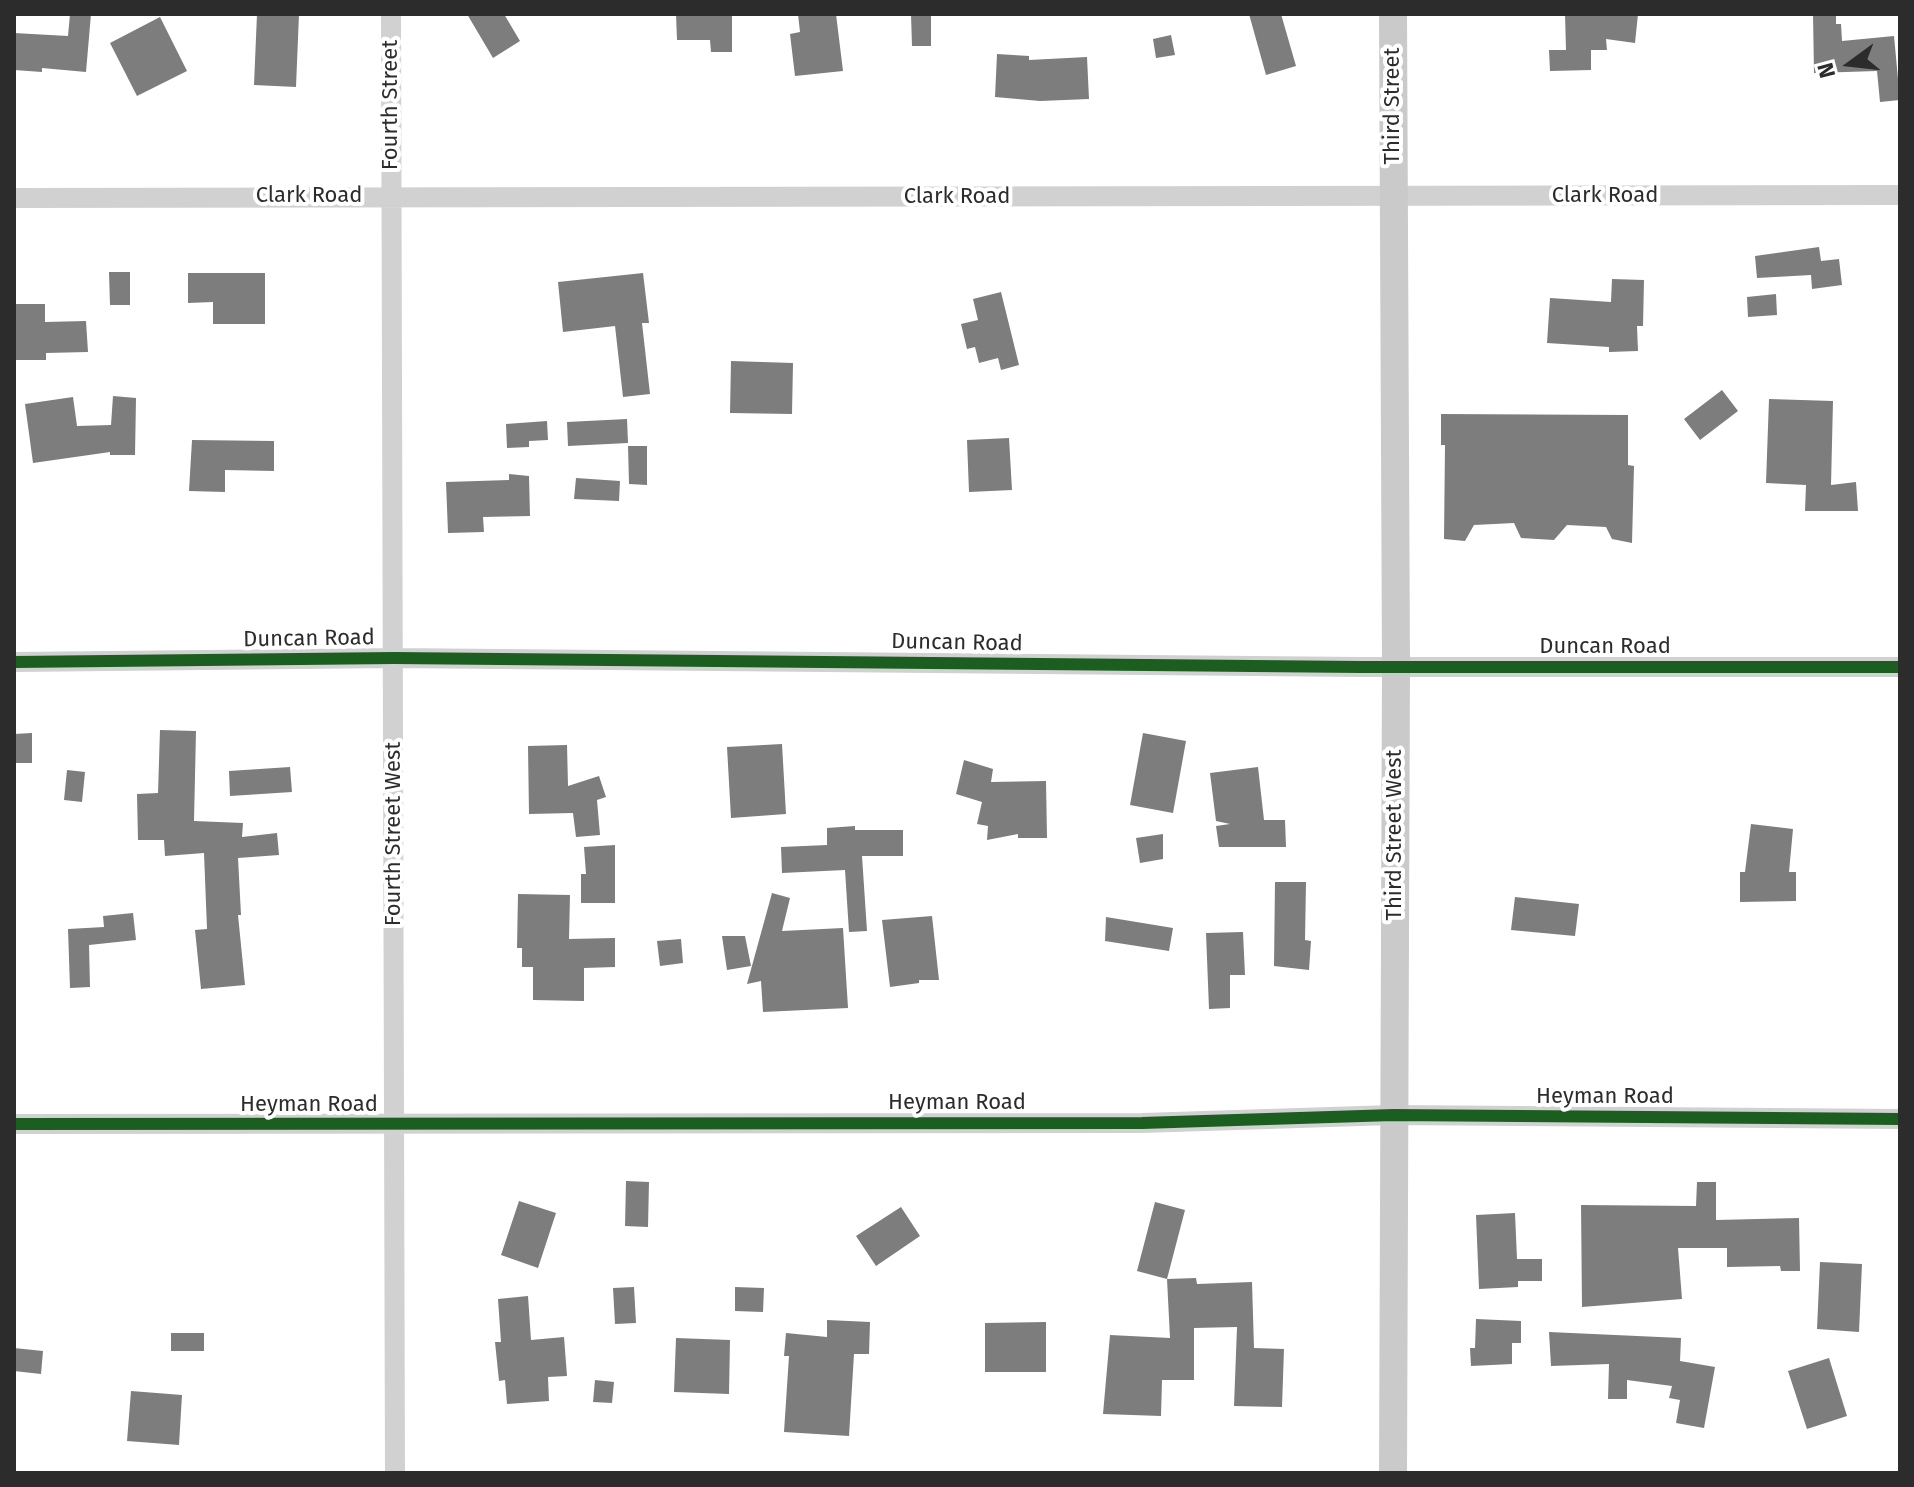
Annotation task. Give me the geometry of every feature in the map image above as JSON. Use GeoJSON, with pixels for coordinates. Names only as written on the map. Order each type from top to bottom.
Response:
{"type":"FeatureCollection","features":[{"type":"Feature","properties":{"kind":"main road","name":"Third Street"},"geometry":{"type":"LineString","coordinates":[[1393,14],[1393,197]]}},
{"type":"Feature","properties":{"kind":"main road","name":"Third Street West"},"geometry":{"type":"LineString","coordinates":[[1393,197],[1396,667],[1393,1473]]}},
{"type":"Feature","properties":{"kind":"street","name":"Fourth Street"},"geometry":{"type":"LineString","coordinates":[[391,14],[392,196]]}},
{"type":"Feature","properties":{"kind":"street","name":"Clark Road"},"geometry":{"type":"LineString","coordinates":[[14,198],[1900,195]]}},
{"type":"Feature","properties":{"kind":"street","name":"Fourth Street West"},"geometry":{"type":"LineString","coordinates":[[392,196],[395,1473]]}},
{"type":"Feature","properties":{"kind":"street","name":"Duncan Road"},"geometry":{"type":"LineString","coordinates":[[14,662],[394,658],[1396,667],[1900,667]]}},
{"type":"Feature","properties":{"kind":"street","name":"Heyman Road"},"geometry":{"type":"LineString","coordinates":[[14,1124],[1126,1123],[1393,1115],[1900,1119]]}},
{"type":"Feature","properties":{"kind":"building"},"geometry":{"type":"Polygon","coordinates":[[[70,14],[91,14],[86,72],[42,68],[42,72],[14,70],[14,33],[68,36],[70,14]]]}},
{"type":"Feature","properties":{"kind":"building"},"geometry":{"type":"Polygon","coordinates":[[[257,14],[299,14],[296,87],[254,85],[257,14]]]}},
{"type":"Feature","properties":{"kind":"building"},"geometry":{"type":"Polygon","coordinates":[[[467,14],[504,14],[520,41],[493,58],[467,14]]]}},
{"type":"Feature","properties":{"kind":"building"},"geometry":{"type":"Polygon","coordinates":[[[676,14],[732,15],[732,52],[711,52],[710,40],[677,40],[676,14]]]}},
{"type":"Feature","properties":{"kind":"building"},"geometry":{"type":"Polygon","coordinates":[[[798,14],[836,14],[843,71],[795,76],[790,34],[800,32],[798,14]]]}},
{"type":"Feature","properties":{"kind":"building"},"geometry":{"type":"Polygon","coordinates":[[[911,14],[931,14],[931,46],[912,46],[911,14]]]}},
{"type":"Feature","properties":{"kind":"building"},"geometry":{"type":"Polygon","coordinates":[[[1249,14],[1281,14],[1296,66],[1266,75],[1249,14]]]}},
{"type":"Feature","properties":{"kind":"building"},"geometry":{"type":"Polygon","coordinates":[[[1565,14],[1638,14],[1635,43],[1606,39],[1607,50],[1591,50],[1591,70],[1550,71],[1549,50],[1566,50],[1565,14]]]}},
{"type":"Feature","properties":{"kind":"building"},"geometry":{"type":"Polygon","coordinates":[[[1813,14],[1836,14],[1836,24],[1841,24],[1842,41],[1894,36],[1900,100],[1880,102],[1877,71],[1814,73],[1813,14]]]}},
{"type":"Feature","properties":{"kind":"building"},"geometry":{"type":"Polygon","coordinates":[[[160,17],[187,71],[137,96],[110,43],[160,17]]]}},
{"type":"Feature","properties":{"kind":"building"},"geometry":{"type":"Polygon","coordinates":[[[1171,35],[1175,55],[1156,58],[1153,39],[1171,35]]]}},
{"type":"Feature","properties":{"kind":"building"},"geometry":{"type":"Polygon","coordinates":[[[997,54],[1029,56],[1029,60],[1087,57],[1089,99],[1040,101],[995,97],[997,54]]]}},
{"type":"Feature","properties":{"kind":"building"},"geometry":{"type":"Polygon","coordinates":[[[1819,247],[1821,261],[1839,259],[1842,285],[1812,289],[1811,275],[1757,278],[1755,256],[1819,247]]]}},
{"type":"Feature","properties":{"kind":"building"},"geometry":{"type":"Polygon","coordinates":[[[109,272],[130,272],[130,305],[110,305],[109,272]]]}},
{"type":"Feature","properties":{"kind":"building"},"geometry":{"type":"Polygon","coordinates":[[[188,273],[265,273],[265,324],[213,324],[213,302],[188,303],[188,273]]]}},
{"type":"Feature","properties":{"kind":"building"},"geometry":{"type":"Polygon","coordinates":[[[643,273],[649,323],[642,323],[650,394],[623,397],[615,326],[563,332],[558,282],[643,273]]]}},
{"type":"Feature","properties":{"kind":"building"},"geometry":{"type":"Polygon","coordinates":[[[1612,279],[1644,280],[1643,326],[1637,326],[1638,351],[1609,352],[1609,347],[1547,343],[1550,298],[1611,302],[1612,279]]]}},
{"type":"Feature","properties":{"kind":"building"},"geometry":{"type":"Polygon","coordinates":[[[1001,292],[1019,365],[1001,370],[998,358],[979,363],[975,347],[967,349],[961,324],[978,320],[973,299],[1001,292]]]}},
{"type":"Feature","properties":{"kind":"building"},"geometry":{"type":"Polygon","coordinates":[[[1776,294],[1777,315],[1748,317],[1747,297],[1776,294]]]}},
{"type":"Feature","properties":{"kind":"building"},"geometry":{"type":"Polygon","coordinates":[[[14,304],[45,304],[45,322],[86,321],[88,352],[46,353],[46,360],[14,360],[14,304]]]}},
{"type":"Feature","properties":{"kind":"building"},"geometry":{"type":"Polygon","coordinates":[[[731,361],[793,363],[792,414],[730,413],[731,361]]]}},
{"type":"Feature","properties":{"kind":"building"},"geometry":{"type":"Polygon","coordinates":[[[1722,390],[1738,411],[1700,440],[1684,419],[1722,390]]]}},
{"type":"Feature","properties":{"kind":"building"},"geometry":{"type":"Polygon","coordinates":[[[113,396],[136,398],[135,455],[110,455],[110,452],[33,463],[25,404],[73,397],[77,426],[111,425],[113,396]]]}},
{"type":"Feature","properties":{"kind":"building"},"geometry":{"type":"Polygon","coordinates":[[[1769,399],[1833,401],[1831,485],[1856,482],[1858,511],[1805,511],[1806,485],[1766,483],[1769,399]]]}},
{"type":"Feature","properties":{"kind":"building"},"geometry":{"type":"Polygon","coordinates":[[[1441,414],[1628,415],[1628,465],[1634,466],[1632,543],[1612,539],[1606,527],[1567,525],[1554,540],[1521,538],[1514,523],[1474,525],[1465,541],[1444,539],[1445,445],[1441,445],[1441,414]]]}},
{"type":"Feature","properties":{"kind":"building"},"geometry":{"type":"Polygon","coordinates":[[[627,419],[628,443],[568,446],[567,422],[627,419]]]}},
{"type":"Feature","properties":{"kind":"building"},"geometry":{"type":"Polygon","coordinates":[[[547,421],[548,440],[529,441],[529,447],[507,448],[506,424],[547,421]]]}},
{"type":"Feature","properties":{"kind":"building"},"geometry":{"type":"Polygon","coordinates":[[[1009,438],[1012,490],[969,492],[967,440],[1009,438]]]}},
{"type":"Feature","properties":{"kind":"building"},"geometry":{"type":"Polygon","coordinates":[[[192,440],[274,441],[274,471],[225,470],[225,492],[189,491],[192,440]]]}},
{"type":"Feature","properties":{"kind":"building"},"geometry":{"type":"Polygon","coordinates":[[[628,446],[647,446],[647,485],[629,484],[628,446]]]}},
{"type":"Feature","properties":{"kind":"building"},"geometry":{"type":"Polygon","coordinates":[[[509,474],[529,476],[530,516],[483,517],[484,532],[448,533],[446,482],[509,480],[509,474]]]}},
{"type":"Feature","properties":{"kind":"building"},"geometry":{"type":"Polygon","coordinates":[[[576,478],[620,481],[619,501],[574,499],[576,478]]]}},
{"type":"Feature","properties":{"kind":"building"},"geometry":{"type":"Polygon","coordinates":[[[160,730],[196,731],[194,821],[243,823],[242,837],[277,833],[279,855],[238,858],[241,915],[238,915],[245,985],[201,989],[195,930],[207,929],[204,853],[165,856],[164,840],[138,840],[137,794],[158,793],[160,730]]]}},
{"type":"Feature","properties":{"kind":"building"},"geometry":{"type":"Polygon","coordinates":[[[32,733],[32,763],[14,763],[14,734],[32,733]]]}},
{"type":"Feature","properties":{"kind":"building"},"geometry":{"type":"Polygon","coordinates":[[[1143,733],[1186,741],[1173,813],[1130,805],[1143,733]]]}},
{"type":"Feature","properties":{"kind":"building"},"geometry":{"type":"Polygon","coordinates":[[[782,744],[786,814],[731,818],[727,747],[782,744]]]}},
{"type":"Feature","properties":{"kind":"building"},"geometry":{"type":"Polygon","coordinates":[[[567,745],[568,786],[599,776],[606,797],[597,800],[600,835],[576,837],[573,813],[529,814],[528,746],[567,745]]]}},
{"type":"Feature","properties":{"kind":"building"},"geometry":{"type":"Polygon","coordinates":[[[964,760],[993,769],[991,782],[1046,781],[1047,838],[1018,838],[1018,834],[987,840],[988,826],[977,824],[982,802],[956,794],[964,760]]]}},
{"type":"Feature","properties":{"kind":"building"},"geometry":{"type":"Polygon","coordinates":[[[290,767],[292,792],[230,796],[229,771],[290,767]]]}},
{"type":"Feature","properties":{"kind":"building"},"geometry":{"type":"Polygon","coordinates":[[[1258,767],[1264,820],[1285,820],[1286,847],[1219,847],[1216,826],[1230,824],[1216,821],[1210,773],[1258,767]]]}},
{"type":"Feature","properties":{"kind":"building"},"geometry":{"type":"Polygon","coordinates":[[[67,770],[85,772],[82,802],[64,800],[67,770]]]}},
{"type":"Feature","properties":{"kind":"building"},"geometry":{"type":"Polygon","coordinates":[[[1751,824],[1793,829],[1789,872],[1796,872],[1796,901],[1740,902],[1740,872],[1745,872],[1751,824]]]}},
{"type":"Feature","properties":{"kind":"building"},"geometry":{"type":"Polygon","coordinates":[[[855,826],[855,830],[903,830],[903,856],[862,856],[867,931],[849,932],[845,870],[782,873],[781,847],[827,845],[827,828],[855,826]]]}},
{"type":"Feature","properties":{"kind":"building"},"geometry":{"type":"Polygon","coordinates":[[[1163,834],[1163,859],[1140,863],[1136,838],[1163,834]]]}},
{"type":"Feature","properties":{"kind":"building"},"geometry":{"type":"Polygon","coordinates":[[[615,845],[615,903],[581,903],[581,874],[586,874],[584,847],[615,845]]]}},
{"type":"Feature","properties":{"kind":"building"},"geometry":{"type":"Polygon","coordinates":[[[1275,882],[1306,882],[1305,940],[1311,941],[1309,970],[1274,966],[1275,882]]]}},
{"type":"Feature","properties":{"kind":"building"},"geometry":{"type":"Polygon","coordinates":[[[772,893],[790,898],[782,931],[843,928],[848,1008],[763,1012],[761,981],[747,984],[772,893]]]}},
{"type":"Feature","properties":{"kind":"building"},"geometry":{"type":"Polygon","coordinates":[[[518,894],[570,895],[569,939],[615,938],[615,967],[584,968],[584,1001],[533,1000],[533,967],[522,967],[522,948],[517,948],[518,894]]]}},
{"type":"Feature","properties":{"kind":"building"},"geometry":{"type":"Polygon","coordinates":[[[1515,897],[1579,904],[1575,936],[1511,930],[1515,897]]]}},
{"type":"Feature","properties":{"kind":"building"},"geometry":{"type":"Polygon","coordinates":[[[133,913],[136,940],[89,945],[90,987],[70,988],[68,929],[104,927],[103,916],[133,913]]]}},
{"type":"Feature","properties":{"kind":"building"},"geometry":{"type":"Polygon","coordinates":[[[932,916],[939,980],[919,980],[919,983],[890,987],[882,920],[932,916]]]}},
{"type":"Feature","properties":{"kind":"building"},"geometry":{"type":"Polygon","coordinates":[[[1106,917],[1173,928],[1169,951],[1105,941],[1106,917]]]}},
{"type":"Feature","properties":{"kind":"building"},"geometry":{"type":"Polygon","coordinates":[[[1243,932],[1245,975],[1230,975],[1230,1008],[1209,1009],[1206,933],[1243,932]]]}},
{"type":"Feature","properties":{"kind":"building"},"geometry":{"type":"Polygon","coordinates":[[[722,936],[745,936],[751,966],[727,970],[722,936]]]}},
{"type":"Feature","properties":{"kind":"building"},"geometry":{"type":"Polygon","coordinates":[[[681,939],[683,963],[660,966],[657,941],[681,939]]]}},
{"type":"Feature","properties":{"kind":"building"},"geometry":{"type":"Polygon","coordinates":[[[626,1181],[649,1182],[648,1227],[625,1226],[626,1181]]]}},
{"type":"Feature","properties":{"kind":"building"},"geometry":{"type":"Polygon","coordinates":[[[1697,1182],[1716,1182],[1716,1220],[1799,1218],[1800,1271],[1781,1271],[1780,1266],[1727,1267],[1727,1248],[1678,1248],[1682,1299],[1582,1307],[1581,1205],[1696,1206],[1697,1182]]]}},
{"type":"Feature","properties":{"kind":"building"},"geometry":{"type":"Polygon","coordinates":[[[519,1201],[556,1213],[538,1268],[501,1255],[519,1201]]]}},
{"type":"Feature","properties":{"kind":"building"},"geometry":{"type":"Polygon","coordinates":[[[1155,1202],[1185,1210],[1167,1279],[1137,1271],[1155,1202]]]}},
{"type":"Feature","properties":{"kind":"building"},"geometry":{"type":"Polygon","coordinates":[[[901,1207],[920,1236],[876,1266],[856,1236],[901,1207]]]}},
{"type":"Feature","properties":{"kind":"building"},"geometry":{"type":"Polygon","coordinates":[[[1515,1213],[1517,1259],[1542,1259],[1542,1281],[1518,1281],[1518,1287],[1479,1289],[1476,1215],[1515,1213]]]}},
{"type":"Feature","properties":{"kind":"building"},"geometry":{"type":"Polygon","coordinates":[[[1820,1262],[1862,1264],[1859,1332],[1817,1329],[1820,1262]]]}},
{"type":"Feature","properties":{"kind":"building"},"geometry":{"type":"Polygon","coordinates":[[[1196,1278],[1197,1284],[1252,1282],[1254,1348],[1284,1349],[1282,1407],[1234,1406],[1237,1327],[1194,1328],[1194,1380],[1162,1380],[1161,1416],[1103,1414],[1110,1335],[1170,1338],[1167,1279],[1196,1278]]]}},
{"type":"Feature","properties":{"kind":"building"},"geometry":{"type":"Polygon","coordinates":[[[634,1287],[636,1323],[615,1324],[613,1288],[634,1287]]]}},
{"type":"Feature","properties":{"kind":"building"},"geometry":{"type":"Polygon","coordinates":[[[735,1287],[764,1288],[763,1312],[735,1311],[735,1287]]]}},
{"type":"Feature","properties":{"kind":"building"},"geometry":{"type":"Polygon","coordinates":[[[528,1296],[531,1340],[564,1337],[567,1376],[548,1377],[549,1401],[507,1404],[505,1380],[499,1381],[495,1342],[501,1342],[498,1299],[528,1296]]]}},
{"type":"Feature","properties":{"kind":"building"},"geometry":{"type":"Polygon","coordinates":[[[1476,1319],[1521,1321],[1521,1343],[1512,1343],[1512,1364],[1471,1366],[1470,1348],[1475,1348],[1476,1319]]]}},
{"type":"Feature","properties":{"kind":"building"},"geometry":{"type":"Polygon","coordinates":[[[827,1320],[870,1322],[869,1354],[854,1354],[849,1436],[784,1432],[789,1356],[784,1356],[786,1333],[827,1337],[827,1320]]]}},
{"type":"Feature","properties":{"kind":"building"},"geometry":{"type":"Polygon","coordinates":[[[1046,1322],[1046,1372],[985,1372],[985,1323],[1046,1322]]]}},
{"type":"Feature","properties":{"kind":"building"},"geometry":{"type":"Polygon","coordinates":[[[1549,1332],[1681,1338],[1680,1361],[1715,1367],[1704,1428],[1676,1423],[1680,1400],[1669,1398],[1672,1386],[1627,1380],[1627,1399],[1608,1399],[1609,1364],[1551,1366],[1549,1332]]]}},
{"type":"Feature","properties":{"kind":"building"},"geometry":{"type":"Polygon","coordinates":[[[171,1333],[204,1333],[204,1351],[171,1351],[171,1333]]]}},
{"type":"Feature","properties":{"kind":"building"},"geometry":{"type":"Polygon","coordinates":[[[676,1338],[730,1340],[729,1394],[674,1392],[676,1338]]]}},
{"type":"Feature","properties":{"kind":"building"},"geometry":{"type":"Polygon","coordinates":[[[14,1348],[43,1351],[41,1374],[14,1371],[14,1348]]]}},
{"type":"Feature","properties":{"kind":"building"},"geometry":{"type":"Polygon","coordinates":[[[1829,1358],[1847,1416],[1807,1429],[1788,1371],[1829,1358]]]}},
{"type":"Feature","properties":{"kind":"building"},"geometry":{"type":"Polygon","coordinates":[[[595,1380],[614,1382],[612,1403],[593,1402],[595,1380]]]}},
{"type":"Feature","properties":{"kind":"building"},"geometry":{"type":"Polygon","coordinates":[[[131,1391],[182,1395],[179,1445],[127,1441],[131,1391]]]}},
{"type":"Feature","properties":{"kind":"cycle path"},"geometry":{"type":"LineString","coordinates":[[14,662],[394,658],[1361,667],[1900,667]]}},
{"type":"Feature","properties":{"kind":"cycle path"},"geometry":{"type":"LineString","coordinates":[[14,1124],[1142,1123],[1393,1115],[1900,1119]]}}]}
